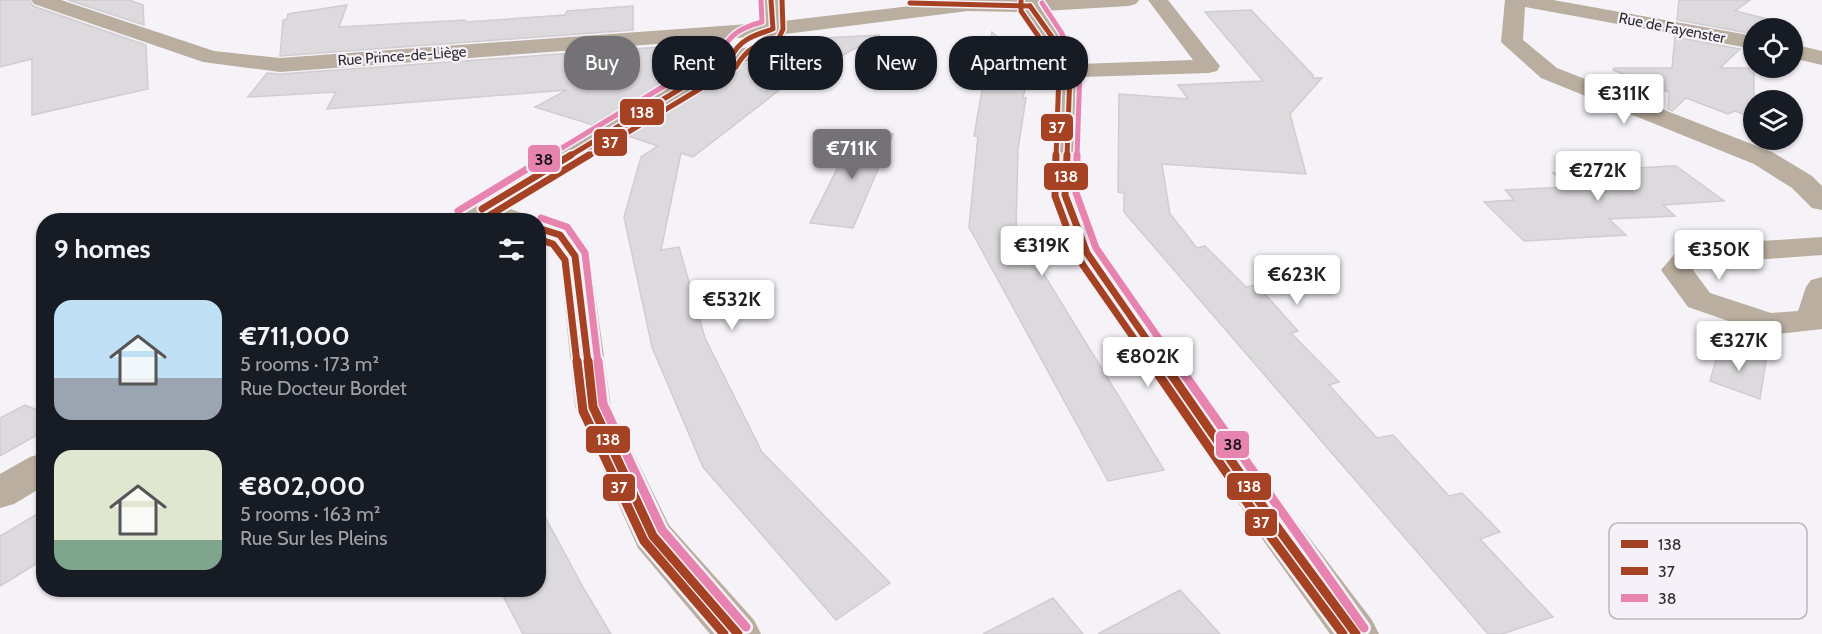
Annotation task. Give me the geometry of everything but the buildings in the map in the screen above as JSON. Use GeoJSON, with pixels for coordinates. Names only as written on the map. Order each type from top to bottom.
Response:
{"type":"FeatureCollection","features":[{"type":"Feature","properties":{"kind":"street","name":"Rue Prince-de-Liège"},"geometry":{"type":"LineString","coordinates":[[41,0],[211,57],[280,65],[773,29],[966,5]]}},
{"type":"Feature","properties":{"kind":"street"},"geometry":{"type":"LineString","coordinates":[[475,213],[731,58],[760,51],[776,40],[771,0]]}},
{"type":"Feature","properties":{"kind":"street"},"geometry":{"type":"LineString","coordinates":[[879,0],[966,5],[1128,0]]}},
{"type":"Feature","properties":{"kind":"street"},"geometry":{"type":"LineString","coordinates":[[1088,70],[1209,66],[1158,0]]}},
{"type":"Feature","properties":{"kind":"street"},"geometry":{"type":"LineString","coordinates":[[1515,0],[1512,42],[1549,74],[1763,158],[1802,182],[1822,202]]}},
{"type":"Feature","properties":{"kind":"street","name":"Rue de Fayenster"},"geometry":{"type":"LineString","coordinates":[[1520,0],[1743,41]]}},
{"type":"Feature","properties":{"kind":"street"},"geometry":{"type":"LineString","coordinates":[[1031,3],[1051,36]]}},
{"type":"Feature","properties":{"kind":"street"},"geometry":{"type":"LineString","coordinates":[[1803,54],[1822,58]]}},
{"type":"Feature","properties":{"kind":"street"},"geometry":{"type":"LineString","coordinates":[[1069,90],[1065,195],[1087,253],[1280,531],[1356,634]]}},
{"type":"Feature","properties":{"kind":"street"},"geometry":{"type":"LineString","coordinates":[[549,232],[575,256],[593,407],[653,536],[738,634]]}},
{"type":"Feature","properties":{"kind":"street"},"geometry":{"type":"LineString","coordinates":[[1822,246],[1690,255],[1677,270],[1699,300],[1769,324],[1812,321],[1822,287]]}},
{"type":"Feature","properties":{"kind":"street"},"geometry":{"type":"LineString","coordinates":[[0,493],[36,472]]}},
{"type":"Feature","properties":{"kind":"transit line","name":"138"},"geometry":{"type":"LineString","coordinates":[[482,209],[731,58],[738,46],[748,38],[773,29],[771,0]]}},
{"type":"Feature","properties":{"kind":"transit line","name":"37"},"geometry":{"type":"LineString","coordinates":[[494,213],[736,67],[744,53],[753,47],[779,38],[783,29],[782,0]]}},
{"type":"Feature","properties":{"kind":"transit line","name":"37"},"geometry":{"type":"LineString","coordinates":[[1021,0],[1021,11],[1043,43],[1059,73],[1055,196],[1078,258],[1271,537],[1343,634]]}},
{"type":"Feature","properties":{"kind":"transit line","name":"38"},"geometry":{"type":"LineString","coordinates":[[458,211],[722,51],[728,39],[733,35],[743,28],[762,22],[761,1]]}},
{"type":"Feature","properties":{"kind":"transit line","name":"138"},"geometry":{"type":"LineString","coordinates":[[910,3],[1030,6]]}},
{"type":"Feature","properties":{"kind":"transit line","name":"38"},"geometry":{"type":"LineString","coordinates":[[1042,3],[1061,32],[1080,69],[1076,193],[1096,248],[1289,525],[1364,628]]}},
{"type":"Feature","properties":{"kind":"transit line","name":"138"},"geometry":{"type":"LineString","coordinates":[[1030,6],[1052,37],[1070,71],[1065,195],[1087,253],[1280,531],[1356,634]]}},
{"type":"Feature","properties":{"kind":"transit line","name":"38"},"geometry":{"type":"LineString","coordinates":[[546,220],[567,227],[585,253],[603,404],[662,530],[746,627]]}},
{"type":"Feature","properties":{"kind":"transit line","name":"138"},"geometry":{"type":"LineString","coordinates":[[546,231],[560,235],[575,256],[593,407],[653,536],[738,634]]}},
{"type":"Feature","properties":{"kind":"transit line","name":"37"},"geometry":{"type":"LineString","coordinates":[[546,242],[553,244],[565,260],[583,411],[644,541],[724,634]]}}]}
